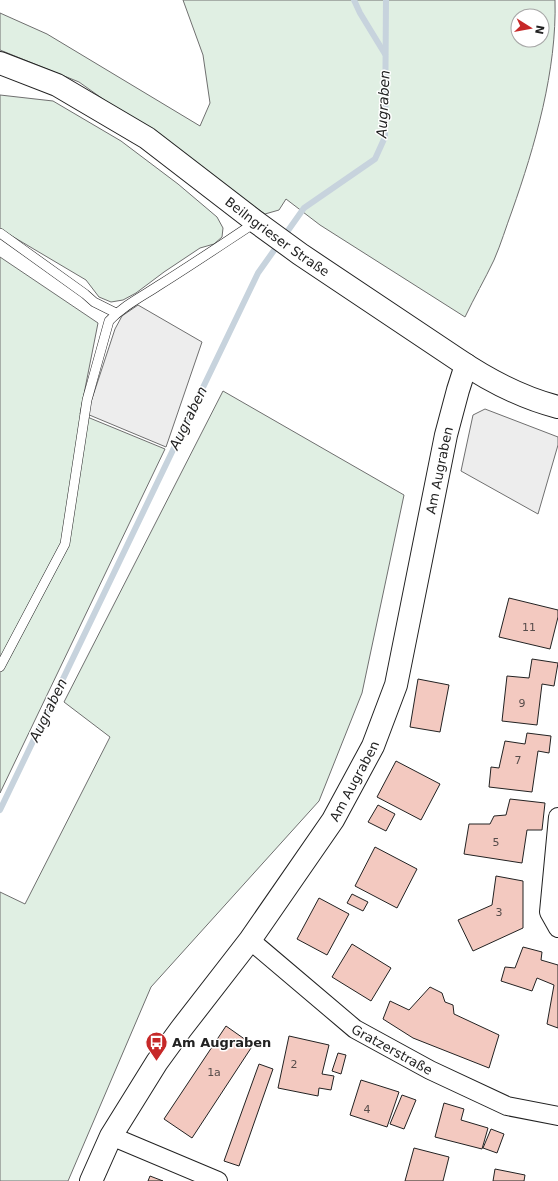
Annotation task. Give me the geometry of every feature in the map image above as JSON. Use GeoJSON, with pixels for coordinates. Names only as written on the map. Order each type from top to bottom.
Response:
{"type":"FeatureCollection","features":[{"type":"Feature","properties":{"kind":"street","name":"Beilngrieser Straße"},"geometry":{"type":"LineString","coordinates":[[0,63],[57,85],[147,138],[261,226],[300,254],[466,365],[516,392],[558,407]]}},
{"type":"Feature","properties":{"kind":"street","name":"Am Augraben"},"geometry":{"type":"LineString","coordinates":[[91,1181],[111,1136],[157,1062],[181,1028],[250,940],[333,820],[376,739],[396,685],[443,449],[466,365]]}},
{"type":"Feature","properties":{"kind":"street"},"geometry":{"type":"LineString","coordinates":[[558,817],[549,912],[558,928]]}},
{"type":"Feature","properties":{"kind":"street","name":"Gratzerstraße"},"geometry":{"type":"LineString","coordinates":[[250,940],[355,1029],[430,1070],[507,1106],[558,1116]]}},
{"type":"Feature","properties":{"kind":"street"},"geometry":{"type":"LineString","coordinates":[[111,1136],[218,1181]]}},
{"type":"Feature","properties":{"kind":"lane"},"geometry":{"type":"LineString","coordinates":[[0,668],[65,544],[87,400],[109,321],[116,313],[261,226]]}},
{"type":"Feature","properties":{"kind":"lane"},"geometry":{"type":"LineString","coordinates":[[0,233],[94,302],[116,313]]}},
{"type":"Feature","properties":{"kind":"green space"},"geometry":{"type":"Polygon","coordinates":[[[183,0],[555,0],[555,26],[548,80],[543,107],[529,160],[499,248],[491,267],[465,317],[320,225],[286,199],[279,210],[265,214],[79,82],[0,50],[0,13],[47,34],[200,126],[210,103],[203,55],[183,0]]]}},
{"type":"Feature","properties":{"kind":"green space"},"geometry":{"type":"Polygon","coordinates":[[[0,95],[53,101],[121,141],[178,184],[217,217],[223,228],[222,237],[214,244],[200,248],[136,293],[123,300],[111,302],[99,297],[86,280],[0,229],[0,95]]]}},
{"type":"Feature","properties":{"kind":"green space"},"geometry":{"type":"Polygon","coordinates":[[[0,257],[98,323],[80,414],[165,449],[0,793],[0,257]]]}},
{"type":"Feature","properties":{"kind":"green space"},"geometry":{"type":"Polygon","coordinates":[[[223,391],[404,495],[362,693],[319,801],[151,987],[68,1181],[0,1181],[0,892],[25,904],[110,737],[64,702],[223,391]]]}},
{"type":"Feature","properties":{"kind":"shaded area"},"geometry":{"type":"Polygon","coordinates":[[[138,305],[202,342],[166,447],[87,414],[115,329],[122,316],[138,305]]]}},
{"type":"Feature","properties":{"kind":"shaded area"},"geometry":{"type":"Polygon","coordinates":[[[485,409],[558,437],[558,445],[538,514],[461,471],[473,415],[485,409]]]}},
{"type":"Feature","properties":{"kind":"building"},"geometry":{"type":"Polygon","coordinates":[[[509,598],[558,610],[558,617],[550,649],[499,637],[509,598]]]}},
{"type":"Feature","properties":{"kind":"building"},"geometry":{"type":"Polygon","coordinates":[[[532,659],[558,663],[554,686],[542,684],[537,725],[502,721],[507,676],[529,678],[532,659]]]}},
{"type":"Feature","properties":{"kind":"building"},"geometry":{"type":"Polygon","coordinates":[[[418,679],[449,685],[440,732],[410,727],[418,679]]]}},
{"type":"Feature","properties":{"kind":"building"},"geometry":{"type":"Polygon","coordinates":[[[527,733],[551,736],[549,753],[538,751],[532,792],[489,787],[491,767],[499,768],[505,741],[525,744],[527,733]]]}},
{"type":"Feature","properties":{"kind":"building"},"geometry":{"type":"Polygon","coordinates":[[[396,761],[440,784],[421,820],[377,797],[396,761]]]}},
{"type":"Feature","properties":{"kind":"building"},"geometry":{"type":"Polygon","coordinates":[[[510,799],[545,803],[542,830],[527,830],[522,863],[464,854],[469,824],[490,824],[494,816],[506,815],[510,799]]]}},
{"type":"Feature","properties":{"kind":"building"},"geometry":{"type":"Polygon","coordinates":[[[378,805],[395,814],[386,831],[368,822],[378,805]]]}},
{"type":"Feature","properties":{"kind":"building"},"geometry":{"type":"Polygon","coordinates":[[[375,847],[417,869],[397,908],[355,886],[375,847]]]}},
{"type":"Feature","properties":{"kind":"building"},"geometry":{"type":"Polygon","coordinates":[[[496,876],[523,881],[523,928],[473,951],[458,920],[492,905],[496,876]]]}},
{"type":"Feature","properties":{"kind":"building"},"geometry":{"type":"Polygon","coordinates":[[[352,894],[368,902],[363,911],[347,903],[352,894]]]}},
{"type":"Feature","properties":{"kind":"building"},"geometry":{"type":"Polygon","coordinates":[[[319,898],[349,914],[327,955],[297,939],[319,898]]]}},
{"type":"Feature","properties":{"kind":"building"},"geometry":{"type":"Polygon","coordinates":[[[352,944],[391,968],[371,1001],[332,977],[352,944]]]}},
{"type":"Feature","properties":{"kind":"building"},"geometry":{"type":"Polygon","coordinates":[[[523,947],[542,952],[541,960],[558,965],[558,1028],[547,1024],[554,985],[537,978],[532,991],[501,981],[505,967],[515,968],[523,947]]]}},
{"type":"Feature","properties":{"kind":"building"},"geometry":{"type":"Polygon","coordinates":[[[430,987],[442,993],[445,1002],[453,1005],[454,1014],[499,1035],[489,1068],[413,1038],[383,1019],[390,1001],[409,1010],[430,987]]]}},
{"type":"Feature","properties":{"kind":"building"},"geometry":{"type":"Polygon","coordinates":[[[226,1026],[253,1045],[192,1138],[164,1119],[226,1026]]]}},
{"type":"Feature","properties":{"kind":"building"},"geometry":{"type":"Polygon","coordinates":[[[289,1036],[329,1045],[322,1074],[334,1076],[331,1090],[319,1088],[318,1096],[278,1088],[289,1036]]]}},
{"type":"Feature","properties":{"kind":"building"},"geometry":{"type":"Polygon","coordinates":[[[338,1053],[346,1055],[341,1074],[332,1071],[338,1053]]]}},
{"type":"Feature","properties":{"kind":"building"},"geometry":{"type":"Polygon","coordinates":[[[259,1064],[273,1069],[239,1166],[224,1161],[259,1064]]]}},
{"type":"Feature","properties":{"kind":"building"},"geometry":{"type":"Polygon","coordinates":[[[361,1080],[399,1092],[387,1127],[350,1115],[361,1080]]]}},
{"type":"Feature","properties":{"kind":"building"},"geometry":{"type":"Polygon","coordinates":[[[402,1095],[416,1100],[404,1129],[390,1124],[402,1095]]]}},
{"type":"Feature","properties":{"kind":"building"},"geometry":{"type":"Polygon","coordinates":[[[444,1103],[464,1109],[461,1120],[488,1128],[482,1149],[435,1137],[444,1103]]]}},
{"type":"Feature","properties":{"kind":"building"},"geometry":{"type":"Polygon","coordinates":[[[491,1129],[504,1134],[497,1153],[483,1148],[491,1129]]]}},
{"type":"Feature","properties":{"kind":"building"},"geometry":{"type":"Polygon","coordinates":[[[414,1148],[449,1157],[443,1181],[405,1181],[414,1148]]]}},
{"type":"Feature","properties":{"kind":"building"},"geometry":{"type":"Polygon","coordinates":[[[495,1169],[525,1175],[524,1181],[493,1181],[495,1169]]]}},
{"type":"Feature","properties":{"kind":"building"},"geometry":{"type":"Polygon","coordinates":[[[150,1176],[163,1181],[148,1181],[150,1176]]]}},
{"type":"Feature","properties":{"kind":"waterway","name":"Augraben"},"geometry":{"type":"LineString","coordinates":[[354,0],[360,13],[385,54]]}},
{"type":"Feature","properties":{"kind":"waterway","name":"Augraben"},"geometry":{"type":"LineString","coordinates":[[0,810],[258,273],[304,208],[375,159],[385,137],[386,0]]}},
{"type":"Feature","properties":{"kind":"place","name":"Am Augraben"},"geometry":{"type":"Point","coordinates":[157,1062]}}]}
